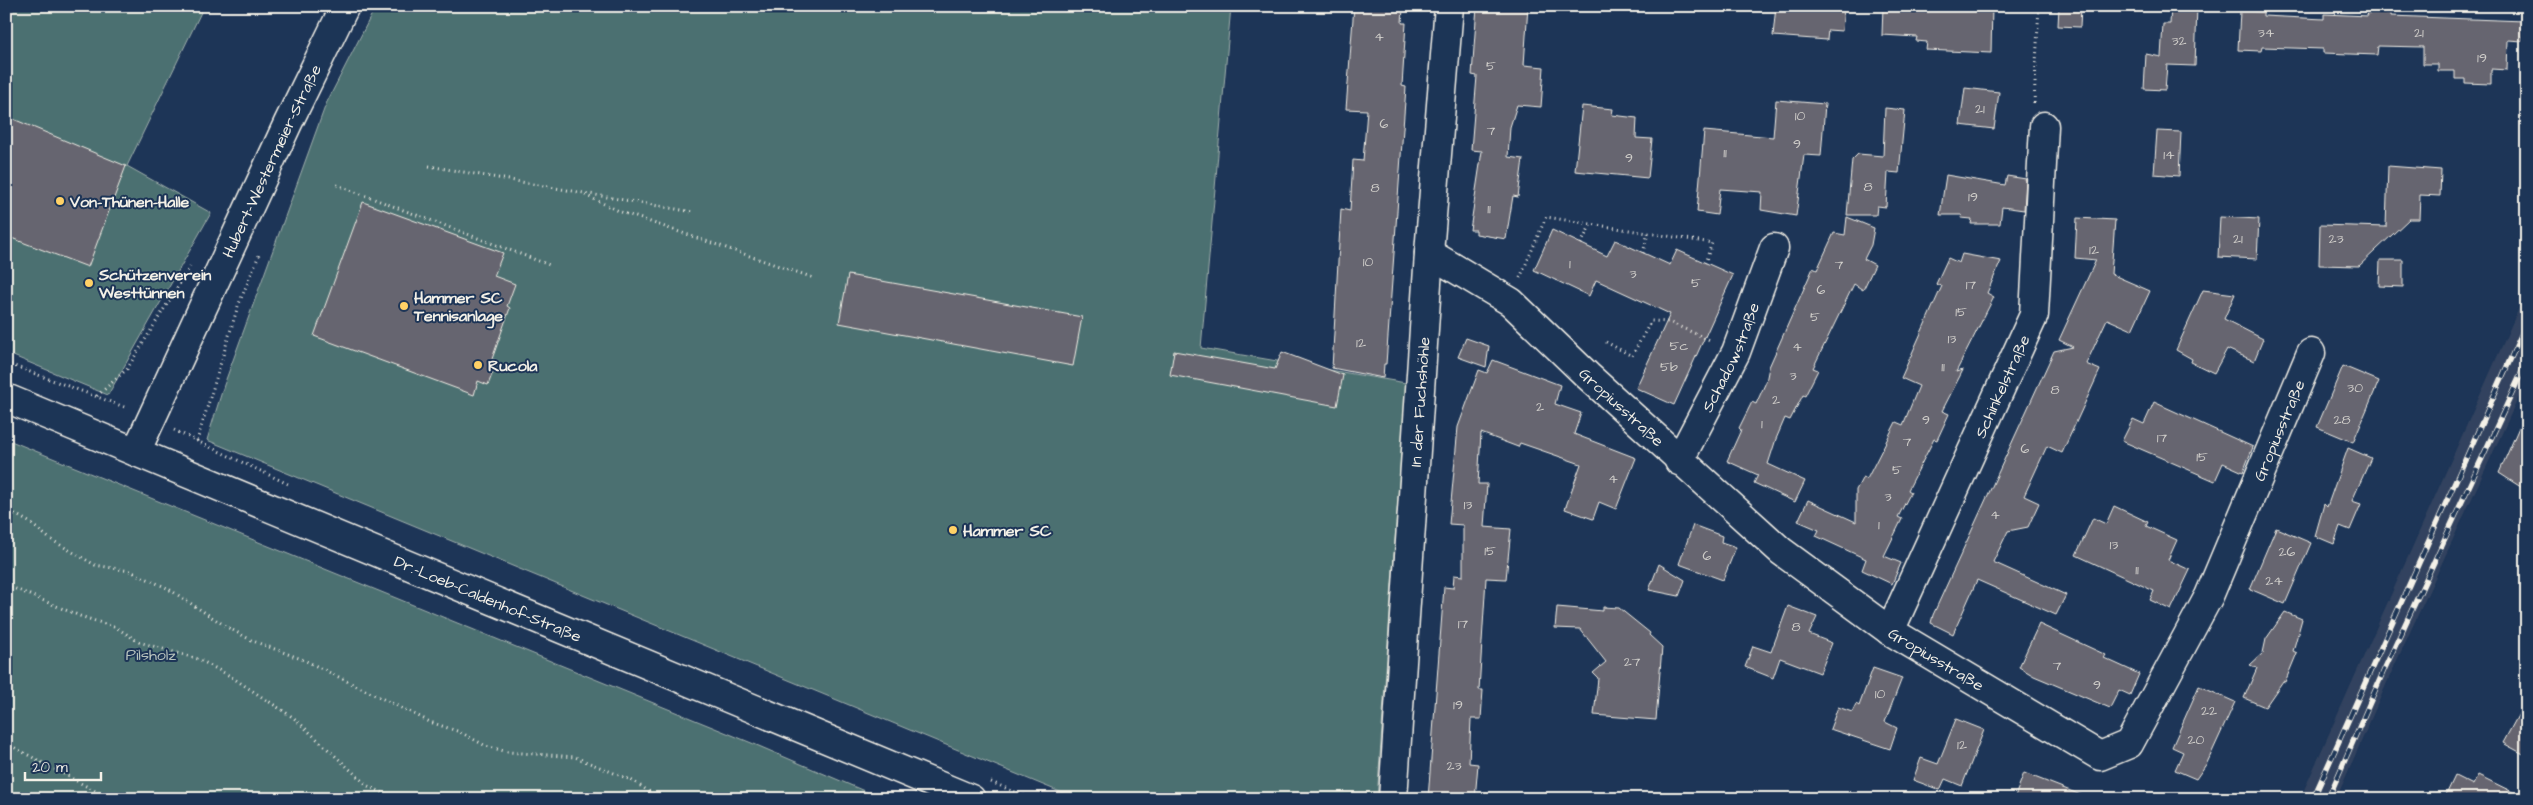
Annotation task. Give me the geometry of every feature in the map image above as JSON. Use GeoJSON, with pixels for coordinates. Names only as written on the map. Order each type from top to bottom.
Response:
{"type":"FeatureCollection","features":[{"type":"Feature","properties":{"kind":"street","name":"Hubert-Westermeier-Straße"},"geometry":{"type":"LineString","coordinates":[[136,452],[288,122],[346,6]]}},
{"type":"Feature","properties":{"kind":"street","name":"In der Fuchshöhle"},"geometry":{"type":"LineString","coordinates":[[1393,799],[1429,253],[1449,6]]}},
{"type":"Feature","properties":{"kind":"street","name":"Schinkelstraße"},"geometry":{"type":"LineString","coordinates":[[1890,631],[2034,314],[2044,126]]}},
{"type":"Feature","properties":{"kind":"street","name":"Schadowstraße"},"geometry":{"type":"LineString","coordinates":[[1679,461],[1736,352],[1774,248]]}},
{"type":"Feature","properties":{"kind":"street","name":"Gropiusstraße"},"geometry":{"type":"LineString","coordinates":[[1429,253],[1510,302],[1679,461],[1781,551],[1890,631],[2100,756],[2129,744],[2209,596],[2311,353]]}},
{"type":"Feature","properties":{"kind":"street","name":"Dr.-Loeb-Caldenhof-Straße"},"geometry":{"type":"LineString","coordinates":[[6,398],[971,799]]}},
{"type":"Feature","properties":{"kind":"path"},"geometry":{"type":"LineString","coordinates":[[2038,6],[2034,105],[2044,126]]}},
{"type":"Feature","properties":{"kind":"path"},"geometry":{"type":"LineString","coordinates":[[429,166],[693,212]]}},
{"type":"Feature","properties":{"kind":"path"},"geometry":{"type":"LineString","coordinates":[[337,185],[552,266]]}},
{"type":"Feature","properties":{"kind":"path"},"geometry":{"type":"LineString","coordinates":[[579,193],[622,212],[814,278]]}},
{"type":"Feature","properties":{"kind":"path"},"geometry":{"type":"LineString","coordinates":[[1510,302],[1546,217],[1712,243],[1705,263]]}},
{"type":"Feature","properties":{"kind":"path"},"geometry":{"type":"LineString","coordinates":[[1581,244],[1590,224]]}},
{"type":"Feature","properties":{"kind":"path"},"geometry":{"type":"LineString","coordinates":[[1642,253],[1648,233]]}},
{"type":"Feature","properties":{"kind":"path"},"geometry":{"type":"LineString","coordinates":[[197,441],[238,306],[261,249]]}},
{"type":"Feature","properties":{"kind":"path"},"geometry":{"type":"LineString","coordinates":[[98,396],[127,368],[194,260]]}},
{"type":"Feature","properties":{"kind":"path"},"geometry":{"type":"LineString","coordinates":[[1606,342],[1632,356],[1651,321],[1669,322],[1736,352]]}},
{"type":"Feature","properties":{"kind":"path"},"geometry":{"type":"LineString","coordinates":[[6,509],[30,522],[50,539],[96,565],[130,571],[167,588],[227,627],[253,641],[304,660],[430,722],[460,732],[486,746],[508,752],[575,757],[631,780],[661,799]]}},
{"type":"Feature","properties":{"kind":"path"},"geometry":{"type":"LineString","coordinates":[[6,585],[80,616],[117,628],[139,642],[198,660],[230,676],[294,718],[368,786],[394,798],[464,796],[471,799]]}},
{"type":"Feature","properties":{"kind":"path"},"geometry":{"type":"LineString","coordinates":[[6,743],[110,799]]}},
{"type":"Feature","properties":{"kind":"shaded area"},"geometry":{"type":"Polygon","coordinates":[[[2527,290],[2527,379],[2392,671],[2336,799],[2300,799],[2527,290]]]}},
{"type":"Feature","properties":{"kind":"green space","name":"Schützenverein Westtünnen"},"geometry":{"type":"Polygon","coordinates":[[[6,6],[204,6],[127,166],[211,213],[108,395],[6,353],[6,6]]]}},
{"type":"Feature","properties":{"kind":"green space","name":"Hammer SC"},"geometry":{"type":"Polygon","coordinates":[[[376,6],[1231,6],[1201,348],[1406,383],[1377,799],[1077,799],[207,440],[224,385],[326,104],[376,6]]]}},
{"type":"Feature","properties":{"kind":"green space","name":"Pilsholz"},"geometry":{"type":"Polygon","coordinates":[[[6,439],[754,744],[883,799],[6,799],[6,439]]]}},
{"type":"Feature","properties":{"kind":"building"},"geometry":{"type":"Polygon","coordinates":[[[1354,6],[1403,8],[1402,23],[1406,23],[1402,86],[1406,87],[1386,364],[1384,364],[1383,378],[1332,368],[1341,209],[1350,211],[1353,160],[1363,161],[1367,110],[1346,109],[1354,6]]]}},
{"type":"Feature","properties":{"kind":"building"},"geometry":{"type":"Polygon","coordinates":[[[1477,6],[1528,6],[1524,65],[1544,67],[1541,107],[1517,105],[1510,127],[1508,157],[1523,159],[1518,197],[1513,196],[1506,239],[1476,234],[1476,230],[1470,230],[1482,151],[1471,150],[1477,76],[1472,75],[1477,6]]]}},
{"type":"Feature","properties":{"kind":"building"},"geometry":{"type":"Polygon","coordinates":[[[1776,6],[1844,6],[1842,31],[1828,30],[1827,40],[1773,36],[1776,6]]]}},
{"type":"Feature","properties":{"kind":"building"},"geometry":{"type":"Polygon","coordinates":[[[1883,6],[1992,6],[1991,53],[1926,50],[1927,42],[1916,41],[1917,37],[1882,35],[1883,6]]]}},
{"type":"Feature","properties":{"kind":"building"},"geometry":{"type":"Polygon","coordinates":[[[2059,6],[2081,6],[2080,27],[2058,26],[2059,6]]]}},
{"type":"Feature","properties":{"kind":"building"},"geometry":{"type":"Polygon","coordinates":[[[2171,6],[2197,6],[2195,66],[2167,65],[2165,90],[2144,89],[2146,54],[2161,57],[2163,24],[2170,24],[2171,6]]]}},
{"type":"Feature","properties":{"kind":"building"},"geometry":{"type":"Polygon","coordinates":[[[2240,11],[2263,12],[2263,16],[2324,19],[2324,14],[2368,16],[2367,13],[2391,13],[2391,16],[2524,21],[2523,41],[2508,40],[2507,70],[2491,69],[2491,84],[2465,83],[2465,79],[2455,79],[2455,71],[2438,71],[2438,64],[2423,64],[2423,47],[2378,46],[2377,55],[2323,53],[2323,49],[2262,47],[2261,51],[2238,50],[2240,11]]]}},
{"type":"Feature","properties":{"kind":"building"},"geometry":{"type":"Polygon","coordinates":[[[1965,88],[1999,92],[1994,129],[1960,125],[1965,88]]]}},
{"type":"Feature","properties":{"kind":"building"},"geometry":{"type":"Polygon","coordinates":[[[1776,100],[1825,104],[1821,156],[1804,155],[1796,216],[1761,210],[1762,192],[1720,189],[1717,215],[1697,212],[1704,131],[1773,137],[1776,100]]]}},
{"type":"Feature","properties":{"kind":"building"},"geometry":{"type":"Polygon","coordinates":[[[1582,106],[1613,109],[1612,115],[1637,118],[1636,138],[1652,139],[1648,178],[1575,171],[1582,106]]]}},
{"type":"Feature","properties":{"kind":"building"},"geometry":{"type":"Polygon","coordinates":[[[1885,108],[1905,110],[1899,173],[1888,172],[1886,207],[1877,206],[1876,215],[1847,215],[1852,160],[1858,154],[1883,156],[1885,108]]]}},
{"type":"Feature","properties":{"kind":"building","name":"Von-Thünen-Halle"},"geometry":{"type":"Polygon","coordinates":[[[6,116],[126,166],[88,267],[6,236],[6,116]]]}},
{"type":"Feature","properties":{"kind":"building"},"geometry":{"type":"Polygon","coordinates":[[[2157,131],[2181,132],[2179,176],[2154,174],[2157,131]]]}},
{"type":"Feature","properties":{"kind":"building"},"geometry":{"type":"Polygon","coordinates":[[[2388,166],[2441,170],[2440,196],[2420,195],[2419,219],[2409,219],[2359,266],[2319,265],[2320,225],[2386,227],[2388,166]]]}},
{"type":"Feature","properties":{"kind":"building"},"geometry":{"type":"Polygon","coordinates":[[[1946,175],[2005,185],[2007,176],[2026,179],[2024,210],[2002,207],[2000,224],[1971,224],[1972,219],[1961,218],[1962,215],[1940,215],[1946,175]]]}},
{"type":"Feature","properties":{"kind":"building","name":"Hammer SC Tennisanlage"},"geometry":{"type":"Polygon","coordinates":[[[363,202],[503,253],[494,276],[515,284],[507,306],[510,308],[492,359],[497,361],[488,385],[478,381],[474,395],[314,336],[363,202]]]}},
{"type":"Feature","properties":{"kind":"building"},"geometry":{"type":"Polygon","coordinates":[[[1847,217],[1874,228],[1871,245],[1864,259],[1875,265],[1863,290],[1854,284],[1813,368],[1818,370],[1805,396],[1803,395],[1790,420],[1785,418],[1776,439],[1768,464],[1805,481],[1795,502],[1754,483],[1758,475],[1727,461],[1741,430],[1739,428],[1752,402],[1756,404],[1766,382],[1769,367],[1813,268],[1817,270],[1834,233],[1845,235],[1847,217]]]}},
{"type":"Feature","properties":{"kind":"building"},"geometry":{"type":"Polygon","coordinates":[[[2220,217],[2259,219],[2257,259],[2218,257],[2220,217]]]}},
{"type":"Feature","properties":{"kind":"building"},"geometry":{"type":"Polygon","coordinates":[[[2077,218],[2115,220],[2111,274],[2150,291],[2132,330],[2107,319],[2086,364],[2100,370],[2062,453],[2047,446],[2024,496],[2039,503],[2028,527],[2008,531],[1993,562],[2066,595],[2056,615],[1977,580],[1953,634],[1931,623],[1933,615],[2054,351],[2073,347],[2059,340],[2096,260],[2075,258],[2077,218]]]}},
{"type":"Feature","properties":{"kind":"building"},"geometry":{"type":"Polygon","coordinates":[[[1552,230],[1607,256],[1615,240],[1670,265],[1677,250],[1733,275],[1674,405],[1636,388],[1670,314],[1596,280],[1589,296],[1534,270],[1552,230]]]}},
{"type":"Feature","properties":{"kind":"building"},"geometry":{"type":"Polygon","coordinates":[[[1962,254],[2001,261],[1987,293],[1994,297],[1956,372],[1963,370],[1942,411],[1949,414],[1937,440],[1934,439],[1908,490],[1911,492],[1898,517],[1902,519],[1884,556],[1901,563],[1892,584],[1862,570],[1866,559],[1816,536],[1819,530],[1798,521],[1808,500],[1856,522],[1856,490],[1863,477],[1867,479],[1896,422],[1903,425],[1919,386],[1901,378],[1942,286],[1936,284],[1948,258],[1959,263],[1962,254]]]}},
{"type":"Feature","properties":{"kind":"building"},"geometry":{"type":"Polygon","coordinates":[[[2380,260],[2403,260],[2403,287],[2379,286],[2380,260]]]}},
{"type":"Feature","properties":{"kind":"building"},"geometry":{"type":"Polygon","coordinates":[[[848,275],[1082,317],[1073,366],[839,323],[848,275]]]}},
{"type":"Feature","properties":{"kind":"building"},"geometry":{"type":"Polygon","coordinates":[[[2203,290],[2235,294],[2224,319],[2263,339],[2254,361],[2227,349],[2214,373],[2191,362],[2192,359],[2176,350],[2203,290]]]}},
{"type":"Feature","properties":{"kind":"building"},"geometry":{"type":"Polygon","coordinates":[[[1466,338],[1489,346],[1486,367],[1458,357],[1466,338]]]}},
{"type":"Feature","properties":{"kind":"building"},"geometry":{"type":"Polygon","coordinates":[[[1174,351],[1275,369],[1282,352],[1343,375],[1337,406],[1170,375],[1174,351]]]}},
{"type":"Feature","properties":{"kind":"building"},"geometry":{"type":"Polygon","coordinates":[[[1493,360],[1560,385],[1555,404],[1581,413],[1574,434],[1636,458],[1616,509],[1599,502],[1593,519],[1565,509],[1581,464],[1520,443],[1518,447],[1481,433],[1478,484],[1487,484],[1484,527],[1511,529],[1506,579],[1486,578],[1479,690],[1483,690],[1481,719],[1471,719],[1469,763],[1478,764],[1475,799],[1428,799],[1444,587],[1453,588],[1454,575],[1463,576],[1463,525],[1449,524],[1458,427],[1479,370],[1487,373],[1493,360]]]}},
{"type":"Feature","properties":{"kind":"building"},"geometry":{"type":"Polygon","coordinates":[[[2343,366],[2379,381],[2353,442],[2317,427],[2343,366]]]}},
{"type":"Feature","properties":{"kind":"building"},"geometry":{"type":"Polygon","coordinates":[[[2154,402],[2253,447],[2243,472],[2223,463],[2215,481],[2122,441],[2133,419],[2144,424],[2154,402]]]}},
{"type":"Feature","properties":{"kind":"building"},"geometry":{"type":"Polygon","coordinates":[[[2527,409],[2527,491],[2499,473],[2527,409]]]}},
{"type":"Feature","properties":{"kind":"building"},"geometry":{"type":"Polygon","coordinates":[[[2348,448],[2371,458],[2352,501],[2361,504],[2350,530],[2340,526],[2334,544],[2315,536],[2324,504],[2327,507],[2348,448]]]}},
{"type":"Feature","properties":{"kind":"building"},"geometry":{"type":"Polygon","coordinates":[[[2114,506],[2148,522],[2146,526],[2177,540],[2168,560],[2190,570],[2171,610],[2150,600],[2154,591],[2076,555],[2093,518],[2106,524],[2114,506]]]}},
{"type":"Feature","properties":{"kind":"building"},"geometry":{"type":"Polygon","coordinates":[[[1693,525],[1722,536],[1721,542],[1736,547],[1723,580],[1679,564],[1693,525]]]}},
{"type":"Feature","properties":{"kind":"building"},"geometry":{"type":"Polygon","coordinates":[[[2276,528],[2311,543],[2285,604],[2250,589],[2276,528]]]}},
{"type":"Feature","properties":{"kind":"building"},"geometry":{"type":"Polygon","coordinates":[[[1659,564],[1685,580],[1679,596],[1649,590],[1659,564]]]}},
{"type":"Feature","properties":{"kind":"building"},"geometry":{"type":"Polygon","coordinates":[[[1788,606],[1817,617],[1809,634],[1832,643],[1820,673],[1780,658],[1773,678],[1745,667],[1753,646],[1771,652],[1788,606]]]}},
{"type":"Feature","properties":{"kind":"building"},"geometry":{"type":"Polygon","coordinates":[[[1557,607],[1603,611],[1603,607],[1619,608],[1650,633],[1649,635],[1662,647],[1656,720],[1594,715],[1598,678],[1593,673],[1606,662],[1580,629],[1555,628],[1557,607]]]}},
{"type":"Feature","properties":{"kind":"building"},"geometry":{"type":"Polygon","coordinates":[[[2285,612],[2302,619],[2293,651],[2297,653],[2285,682],[2283,681],[2265,707],[2244,698],[2257,668],[2250,665],[2263,653],[2266,639],[2285,612]]]}},
{"type":"Feature","properties":{"kind":"building"},"geometry":{"type":"Polygon","coordinates":[[[2039,624],[2106,655],[2104,658],[2139,674],[2130,695],[2119,690],[2110,708],[2034,676],[2019,667],[2039,624]]]}},
{"type":"Feature","properties":{"kind":"building"},"geometry":{"type":"Polygon","coordinates":[[[1873,668],[1902,678],[1885,722],[1897,728],[1890,749],[1830,729],[1838,707],[1852,712],[1856,704],[1859,706],[1873,668]]]}},
{"type":"Feature","properties":{"kind":"building"},"geometry":{"type":"Polygon","coordinates":[[[2199,686],[2235,702],[2207,763],[2196,779],[2175,770],[2183,752],[2172,747],[2199,686]]]}},
{"type":"Feature","properties":{"kind":"building"},"geometry":{"type":"Polygon","coordinates":[[[2527,699],[2527,756],[2503,743],[2527,699]]]}},
{"type":"Feature","properties":{"kind":"building"},"geometry":{"type":"Polygon","coordinates":[[[1956,719],[1984,730],[1962,786],[1945,779],[1940,790],[1913,780],[1921,758],[1938,764],[1956,719]]]}},
{"type":"Feature","properties":{"kind":"building"},"geometry":{"type":"Polygon","coordinates":[[[2024,773],[2086,797],[2086,799],[2014,799],[2024,773]]]}},
{"type":"Feature","properties":{"kind":"building"},"geometry":{"type":"Polygon","coordinates":[[[2478,775],[2527,799],[2444,799],[2455,776],[2473,785],[2478,775]]]}},
{"type":"Feature","properties":{"kind":"railway"},"geometry":{"type":"LineString","coordinates":[[2313,799],[2527,322]]}},
{"type":"Feature","properties":{"kind":"railway"},"geometry":{"type":"LineString","coordinates":[[2328,799],[2384,670],[2527,361]]}},
{"type":"Feature","properties":{"kind":"place","name":"Von-Thünen-Halle"},"geometry":{"type":"Point","coordinates":[60,201]}},
{"type":"Feature","properties":{"kind":"place","name":"Schützenverein Westtünnen"},"geometry":{"type":"Point","coordinates":[89,283]}},
{"type":"Feature","properties":{"kind":"place","name":"Hammer SC Tennisanlage"},"geometry":{"type":"Point","coordinates":[404,306]}},
{"type":"Feature","properties":{"kind":"place","name":"Rucola"},"geometry":{"type":"Point","coordinates":[478,365]}},
{"type":"Feature","properties":{"kind":"place","name":"Hammer SC"},"geometry":{"type":"Point","coordinates":[953,530]}}]}
